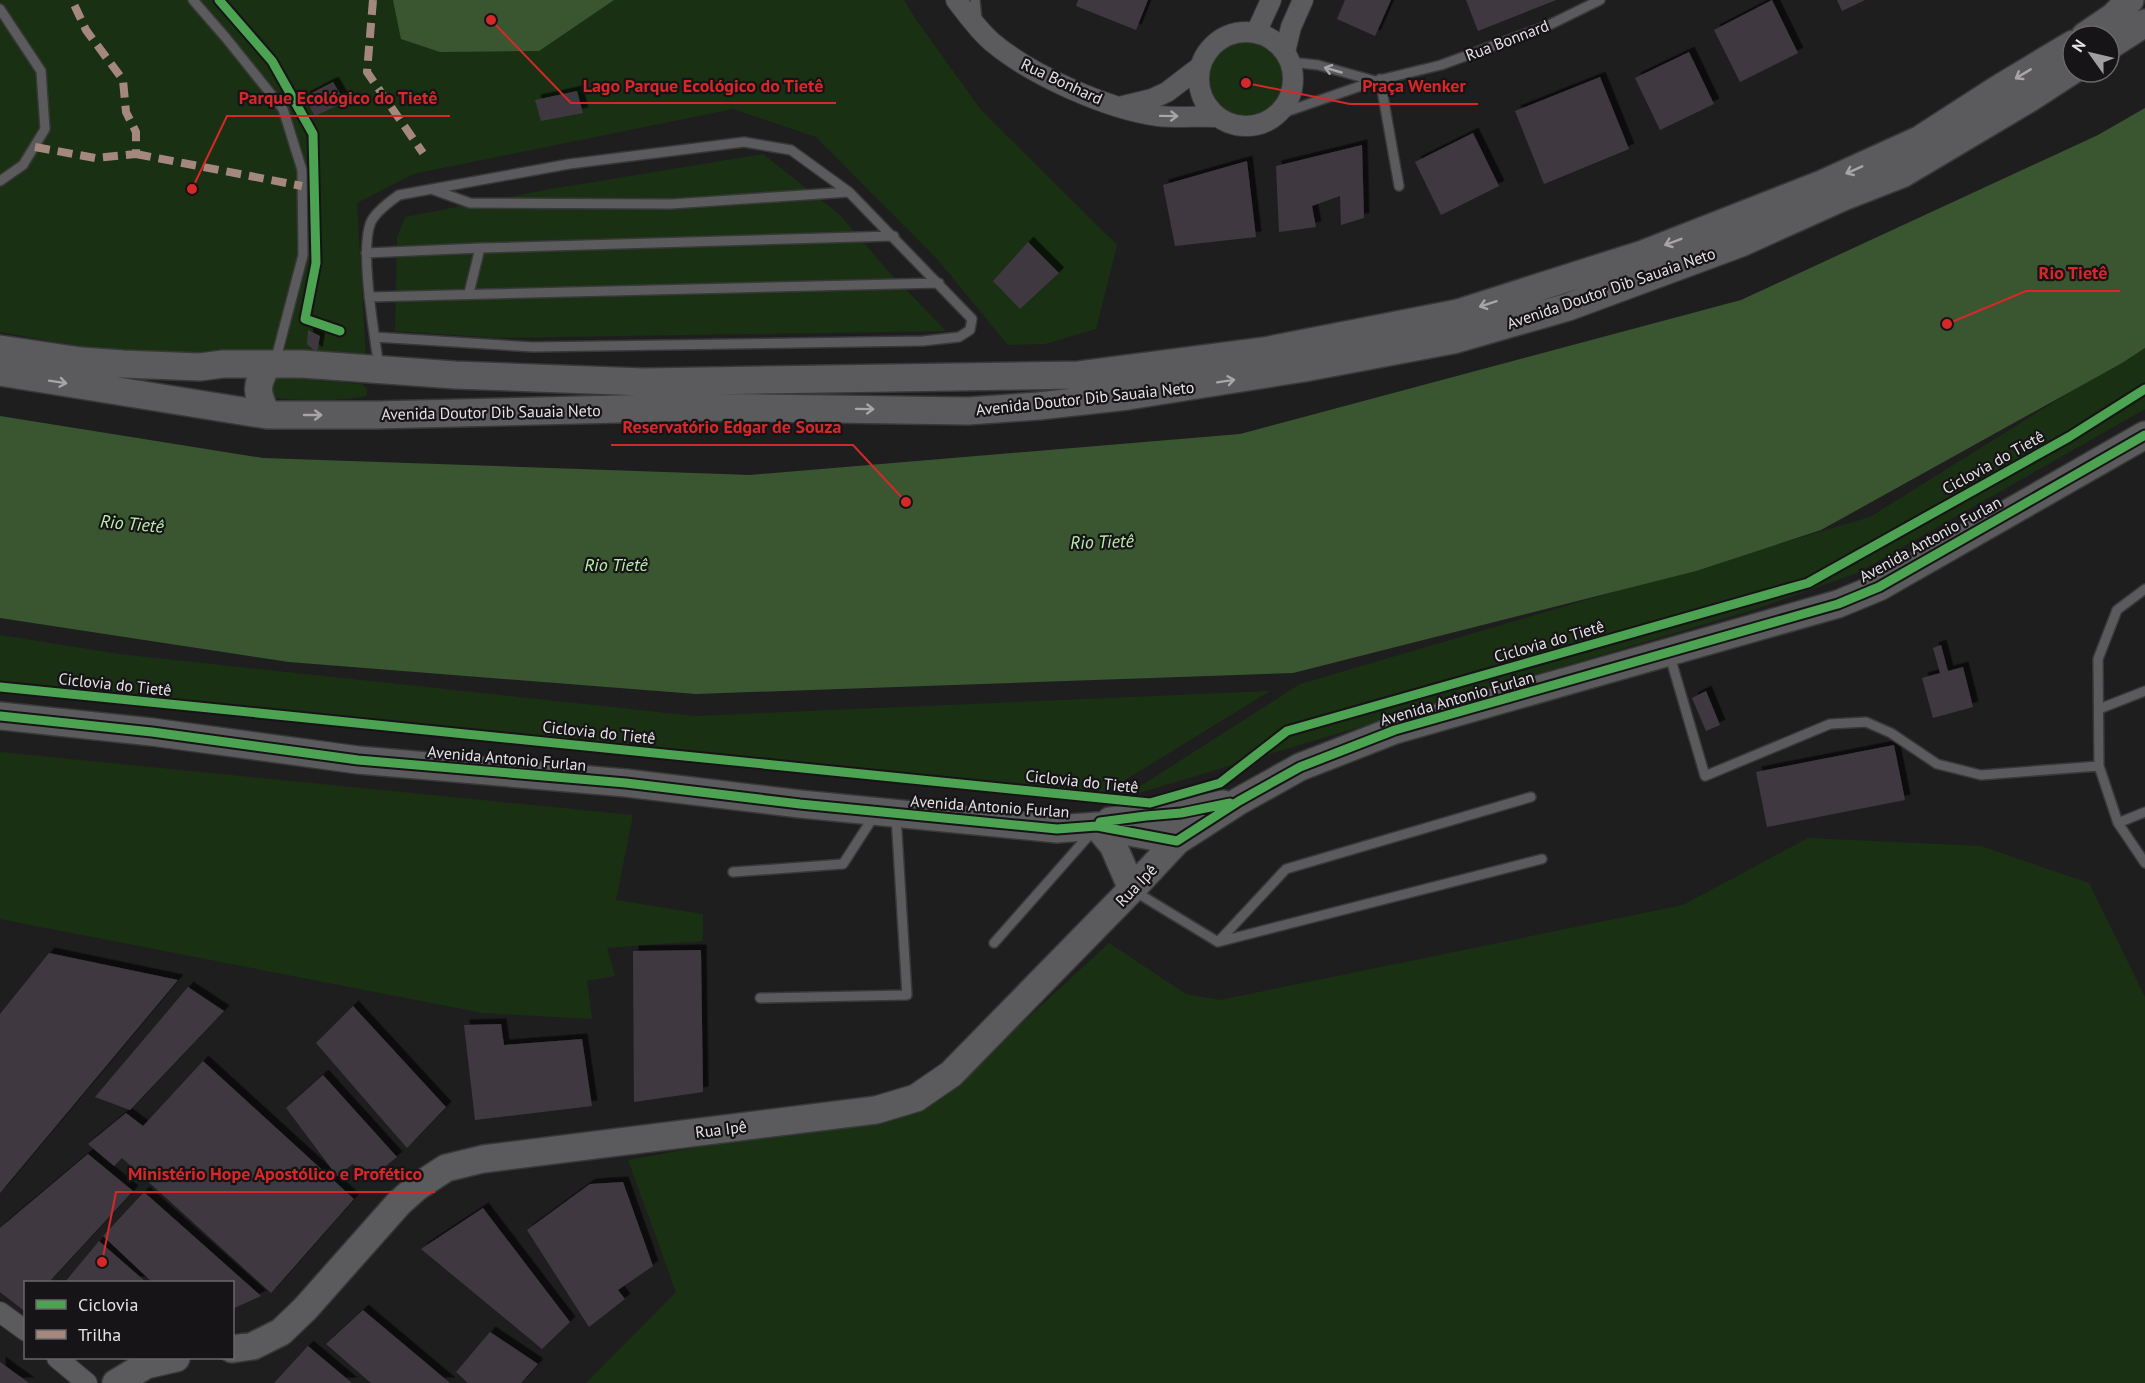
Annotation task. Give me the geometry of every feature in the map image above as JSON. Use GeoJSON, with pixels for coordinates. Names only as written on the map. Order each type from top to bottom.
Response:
{"type":"FeatureCollection","features":[{"type":"Feature","properties":{"kind":"main road"},"geometry":{"type":"LineString","coordinates":[[2103,24],[2130,0]]}},
{"type":"Feature","properties":{"kind":"main road"},"geometry":{"type":"LineString","coordinates":[[2121,38],[2145,23]]}},
{"type":"Feature","properties":{"kind":"main road","name":"Avenida Doutor Dib Sauaia Neto"},"geometry":{"type":"LineString","coordinates":[[0,350],[123,364],[200,367],[302,364],[644,382],[1079,375],[1275,349],[1458,313],[1643,254],[1822,184],[1919,140],[2061,51]]}},
{"type":"Feature","properties":{"kind":"main road","name":"Avenida Doutor Dib Sauaia Neto"},"geometry":{"type":"LineString","coordinates":[[0,372],[267,415],[376,415],[699,407],[968,411],[1117,397],[1215,383],[1453,340],[1568,307],[1742,243],[1843,197],[1902,174],[2061,77]]}},
{"type":"Feature","properties":{"kind":"main road"},"geometry":{"type":"LineString","coordinates":[[267,415],[257,390],[261,377],[271,364]]}},
{"type":"Feature","properties":{"kind":"main road"},"geometry":{"type":"LineString","coordinates":[[376,415],[394,396],[394,390],[382,370]]}},
{"type":"Feature","properties":{"kind":"main road","name":"Avenida Antonio Furlan"},"geometry":{"type":"LineString","coordinates":[[0,716],[153,732],[358,760],[626,783],[1057,829],[1097,826],[1177,841],[1239,801],[1300,767],[1395,730],[1838,604],[1879,587],[2145,435]]}},
{"type":"Feature","properties":{"kind":"main road"},"geometry":{"type":"LineString","coordinates":[[1057,829],[1181,813],[1239,801]]}},
{"type":"Feature","properties":{"kind":"main road"},"geometry":{"type":"LineString","coordinates":[[1097,826],[1113,845],[1132,889]]}},
{"type":"Feature","properties":{"kind":"main road","name":"Rua Ipê"},"geometry":{"type":"LineString","coordinates":[[234,1349],[253,1346],[281,1332],[305,1309],[399,1203],[417,1187],[446,1168],[483,1159],[876,1110],[916,1098],[951,1074],[1177,841]]}},
{"type":"Feature","properties":{"kind":"main road"},"geometry":{"type":"LineString","coordinates":[[116,1383],[146,1365],[172,1359]]}},
{"type":"Feature","properties":{"kind":"street"},"geometry":{"type":"LineString","coordinates":[[956,0],[979,29]]}},
{"type":"Feature","properties":{"kind":"street"},"geometry":{"type":"LineString","coordinates":[[1256,33],[1271,0]]}},
{"type":"Feature","properties":{"kind":"street"},"geometry":{"type":"LineString","coordinates":[[1287,57],[1267,36],[1242,32],[1228,35],[1211,48],[1201,66],[1199,80],[1208,107],[1218,117],[1246,126],[1261,123],[1274,116],[1284,105],[1291,92],[1293,77],[1287,57],[1291,27],[1303,0]]}},
{"type":"Feature","properties":{"kind":"street","name":"Rua Bonhard"},"geometry":{"type":"LineString","coordinates":[[979,29],[1020,63],[1057,82],[1120,107],[1160,116],[1218,117]]}},
{"type":"Feature","properties":{"kind":"street","name":"Rua Bonhard"},"geometry":{"type":"LineString","coordinates":[[1120,107],[1152,99],[1167,92],[1201,66]]}},
{"type":"Feature","properties":{"kind":"street"},"geometry":{"type":"LineString","coordinates":[[0,1311],[24,1329]]}},
{"type":"Feature","properties":{"kind":"street"},"geometry":{"type":"LineString","coordinates":[[58,1359],[87,1383]]}},
{"type":"Feature","properties":{"kind":"lane"},"geometry":{"type":"LineString","coordinates":[[193,0],[283,109],[302,171],[303,255],[271,364]]}},
{"type":"Feature","properties":{"kind":"lane"},"geometry":{"type":"LineString","coordinates":[[219,0],[272,61],[313,134],[316,263],[305,319],[340,331]]}},
{"type":"Feature","properties":{"kind":"lane"},"geometry":{"type":"LineString","coordinates":[[975,0],[979,29]]}},
{"type":"Feature","properties":{"kind":"lane","name":"Rua Bonnard"},"geometry":{"type":"LineString","coordinates":[[1274,116],[1378,80],[1441,64],[1547,26],[1600,0]]}},
{"type":"Feature","properties":{"kind":"lane"},"geometry":{"type":"LineString","coordinates":[[0,9],[41,71],[45,129],[23,165],[0,181]]}},
{"type":"Feature","properties":{"kind":"lane","name":"Rua Bonnard"},"geometry":{"type":"LineString","coordinates":[[1287,57],[1378,80]]}},
{"type":"Feature","properties":{"kind":"lane"},"geometry":{"type":"LineString","coordinates":[[1378,80],[1399,186]]}},
{"type":"Feature","properties":{"kind":"lane"},"geometry":{"type":"LineString","coordinates":[[375,337],[532,347],[922,341],[959,338],[970,330],[972,319],[849,192],[791,150],[744,142],[569,164],[399,195],[385,205],[371,221],[366,253],[369,297],[375,337],[382,370]]}},
{"type":"Feature","properties":{"kind":"lane"},"geometry":{"type":"LineString","coordinates":[[432,189],[470,203],[659,204],[849,192]]}},
{"type":"Feature","properties":{"kind":"lane"},"geometry":{"type":"LineString","coordinates":[[366,253],[894,236]]}},
{"type":"Feature","properties":{"kind":"lane"},"geometry":{"type":"LineString","coordinates":[[469,293],[480,248]]}},
{"type":"Feature","properties":{"kind":"lane"},"geometry":{"type":"LineString","coordinates":[[369,297],[939,283]]}},
{"type":"Feature","properties":{"kind":"lane"},"geometry":{"type":"LineString","coordinates":[[2145,589],[2116,610],[2098,659],[2099,766],[2118,824],[2145,863]]}},
{"type":"Feature","properties":{"kind":"lane"},"geometry":{"type":"LineString","coordinates":[[1669,652],[1705,776],[1830,724],[1866,722],[1891,733],[1937,764],[1981,775],[2099,766]]}},
{"type":"Feature","properties":{"kind":"lane"},"geometry":{"type":"LineString","coordinates":[[2099,709],[2145,691]]}},
{"type":"Feature","properties":{"kind":"lane"},"geometry":{"type":"LineString","coordinates":[[1218,942],[1286,869],[1531,797]]}},
{"type":"Feature","properties":{"kind":"lane"},"geometry":{"type":"LineString","coordinates":[[733,872],[843,864],[886,812]]}},
{"type":"Feature","properties":{"kind":"lane"},"geometry":{"type":"LineString","coordinates":[[760,998],[907,995],[886,812]]}},
{"type":"Feature","properties":{"kind":"lane"},"geometry":{"type":"LineString","coordinates":[[2118,824],[2145,812]]}},
{"type":"Feature","properties":{"kind":"lane"},"geometry":{"type":"LineString","coordinates":[[994,943],[1097,826]]}},
{"type":"Feature","properties":{"kind":"lane"},"geometry":{"type":"LineString","coordinates":[[1132,889],[1218,942],[1542,859]]}},
{"type":"Feature","properties":{"kind":"shaded area"},"geometry":{"type":"Polygon","coordinates":[[[0,0],[904,0],[981,110],[1117,245],[1096,329],[1045,344],[1008,345],[938,260],[816,137],[733,109],[413,174],[357,203],[366,360],[125,354],[0,332],[0,0]]]}},
{"type":"Feature","properties":{"kind":"shaded area"},"geometry":{"type":"Polygon","coordinates":[[[1238,40],[1254,40],[1268,46],[1279,57],[1285,71],[1285,87],[1279,101],[1268,112],[1254,118],[1238,118],[1224,112],[1213,101],[1207,87],[1207,71],[1213,57],[1224,46],[1238,40]]]}},
{"type":"Feature","properties":{"kind":"shaded area"},"geometry":{"type":"Polygon","coordinates":[[[763,154],[840,215],[889,272],[946,331],[498,338],[395,331],[397,237],[405,217],[545,190],[763,154]]]}},
{"type":"Feature","properties":{"kind":"shaded area"},"geometry":{"type":"Polygon","coordinates":[[[2145,345],[2145,409],[1857,573],[1759,608],[1122,798],[1300,684],[1870,517],[2145,345]]]}},
{"type":"Feature","properties":{"kind":"shaded area"},"geometry":{"type":"Polygon","coordinates":[[[273,376],[362,384],[367,389],[367,396],[317,400],[266,397],[273,376]]]}},
{"type":"Feature","properties":{"kind":"shaded area"},"geometry":{"type":"Polygon","coordinates":[[[0,635],[119,654],[695,716],[1270,691],[1099,796],[0,691],[0,635]]]}},
{"type":"Feature","properties":{"kind":"shaded area"},"geometry":{"type":"Polygon","coordinates":[[[0,752],[633,815],[616,900],[703,914],[703,941],[607,948],[615,976],[587,981],[592,1019],[483,1013],[0,919],[0,752]]]}},
{"type":"Feature","properties":{"kind":"shaded area"},"geometry":{"type":"Polygon","coordinates":[[[1808,838],[1981,846],[2089,883],[2145,997],[2145,1383],[586,1383],[676,1292],[628,1160],[933,1105],[1109,943],[1186,994],[1220,1000],[1683,905],[1808,838]]]}},
{"type":"Feature","properties":{"kind":"water"},"geometry":{"type":"Polygon","coordinates":[[[393,0],[614,0],[539,51],[440,52],[401,39],[393,0]]]}},
{"type":"Feature","properties":{"kind":"water"},"geometry":{"type":"Polygon","coordinates":[[[2145,108],[2145,348],[2122,363],[1821,530],[1696,571],[1293,673],[696,694],[289,662],[0,618],[0,416],[263,458],[750,475],[1240,434],[1741,300],[2098,135],[2145,108]]]}},
{"type":"Feature","properties":{"kind":"building"},"geometry":{"type":"Polygon","coordinates":[[[1078,0],[1148,0],[1136,30],[1076,6],[1078,0]]]}},
{"type":"Feature","properties":{"kind":"building"},"geometry":{"type":"Polygon","coordinates":[[[1345,0],[1391,0],[1375,36],[1337,19],[1345,0]]]}},
{"type":"Feature","properties":{"kind":"building"},"geometry":{"type":"Polygon","coordinates":[[[1466,0],[1556,0],[1478,31],[1466,0]]]}},
{"type":"Feature","properties":{"kind":"building"},"geometry":{"type":"Polygon","coordinates":[[[1772,0],[1798,53],[1740,82],[1714,30],[1772,0]]]}},
{"type":"Feature","properties":{"kind":"building"},"geometry":{"type":"Polygon","coordinates":[[[1837,0],[1865,0],[1842,11],[1837,0]]]}},
{"type":"Feature","properties":{"kind":"building"},"geometry":{"type":"Polygon","coordinates":[[[1689,52],[1714,104],[1660,130],[1635,78],[1689,52]]]}},
{"type":"Feature","properties":{"kind":"building"},"geometry":{"type":"Polygon","coordinates":[[[1600,77],[1629,149],[1544,184],[1515,111],[1600,77]]]}},
{"type":"Feature","properties":{"kind":"building"},"geometry":{"type":"Polygon","coordinates":[[[333,82],[345,102],[315,116],[304,97],[333,82]]]}},
{"type":"Feature","properties":{"kind":"building"},"geometry":{"type":"Polygon","coordinates":[[[577,91],[583,113],[541,121],[535,100],[577,91]]]}},
{"type":"Feature","properties":{"kind":"building"},"geometry":{"type":"Polygon","coordinates":[[[1473,133],[1499,186],[1441,215],[1415,162],[1473,133]]]}},
{"type":"Feature","properties":{"kind":"building"},"geometry":{"type":"Polygon","coordinates":[[[1362,145],[1364,218],[1341,225],[1340,196],[1312,206],[1316,227],[1279,232],[1276,166],[1362,145]]]}},
{"type":"Feature","properties":{"kind":"building"},"geometry":{"type":"Polygon","coordinates":[[[1247,161],[1256,237],[1175,246],[1163,185],[1247,161]]]}},
{"type":"Feature","properties":{"kind":"building"},"geometry":{"type":"Polygon","coordinates":[[[1028,242],[1059,273],[1020,309],[993,281],[1028,242]]]}},
{"type":"Feature","properties":{"kind":"building"},"geometry":{"type":"Polygon","coordinates":[[[308,330],[320,336],[317,353],[307,344],[308,330]]]}},
{"type":"Feature","properties":{"kind":"building"},"geometry":{"type":"Polygon","coordinates":[[[1941,645],[1948,671],[1963,667],[1973,707],[1933,718],[1922,678],[1940,673],[1933,648],[1941,645]]]}},
{"type":"Feature","properties":{"kind":"building"},"geometry":{"type":"Polygon","coordinates":[[[1706,691],[1720,725],[1706,731],[1692,698],[1706,691]]]}},
{"type":"Feature","properties":{"kind":"building"},"geometry":{"type":"Polygon","coordinates":[[[1894,745],[1905,800],[1767,827],[1756,772],[1894,745]]]}},
{"type":"Feature","properties":{"kind":"building"},"geometry":{"type":"Polygon","coordinates":[[[701,950],[703,1092],[634,1102],[633,951],[701,950]]]}},
{"type":"Feature","properties":{"kind":"building"},"geometry":{"type":"Polygon","coordinates":[[[49,953],[178,980],[0,1193],[0,1014],[49,953]]]}},
{"type":"Feature","properties":{"kind":"building"},"geometry":{"type":"Polygon","coordinates":[[[188,987],[224,1011],[130,1110],[95,1097],[188,987]]]}},
{"type":"Feature","properties":{"kind":"building"},"geometry":{"type":"Polygon","coordinates":[[[353,1006],[446,1107],[407,1148],[316,1043],[353,1006]]]}},
{"type":"Feature","properties":{"kind":"building"},"geometry":{"type":"Polygon","coordinates":[[[501,1024],[504,1045],[582,1039],[592,1106],[475,1120],[464,1025],[501,1024]]]}},
{"type":"Feature","properties":{"kind":"building"},"geometry":{"type":"Polygon","coordinates":[[[203,1061],[354,1199],[271,1293],[122,1158],[114,1166],[88,1144],[126,1113],[143,1126],[203,1061]]]}},
{"type":"Feature","properties":{"kind":"building"},"geometry":{"type":"Polygon","coordinates":[[[323,1075],[397,1157],[368,1180],[353,1164],[337,1176],[286,1108],[323,1075]]]}},
{"type":"Feature","properties":{"kind":"building"},"geometry":{"type":"Polygon","coordinates":[[[88,1154],[133,1191],[50,1281],[24,1281],[23,1310],[0,1292],[0,1228],[88,1154]]]}},
{"type":"Feature","properties":{"kind":"building"},"geometry":{"type":"Polygon","coordinates":[[[623,1182],[653,1266],[618,1290],[625,1299],[589,1327],[527,1230],[590,1184],[623,1182]]]}},
{"type":"Feature","properties":{"kind":"building"},"geometry":{"type":"Polygon","coordinates":[[[144,1192],[261,1296],[234,1308],[234,1281],[151,1281],[103,1236],[144,1192]]]}},
{"type":"Feature","properties":{"kind":"building"},"geometry":{"type":"Polygon","coordinates":[[[483,1208],[570,1322],[542,1349],[421,1249],[483,1208]]]}},
{"type":"Feature","properties":{"kind":"building"},"geometry":{"type":"Polygon","coordinates":[[[99,1241],[145,1281],[66,1281],[99,1241]]]}},
{"type":"Feature","properties":{"kind":"building"},"geometry":{"type":"Polygon","coordinates":[[[363,1310],[450,1383],[371,1383],[326,1344],[363,1310]]]}},
{"type":"Feature","properties":{"kind":"building"},"geometry":{"type":"Polygon","coordinates":[[[490,1332],[538,1364],[521,1383],[468,1383],[456,1372],[490,1332]]]}},
{"type":"Feature","properties":{"kind":"building"},"geometry":{"type":"Polygon","coordinates":[[[308,1346],[352,1383],[274,1383],[308,1346]]]}},
{"type":"Feature","properties":{"kind":"building"},"geometry":{"type":"Polygon","coordinates":[[[0,1362],[29,1383],[0,1383],[0,1362]]]}},
{"type":"Feature","properties":{"kind":"marked path"},"geometry":{"type":"LineString","coordinates":[[35,147],[95,158],[136,154],[136,132],[126,112],[123,80],[86,30],[72,0]]}},
{"type":"Feature","properties":{"kind":"marked path"},"geometry":{"type":"LineString","coordinates":[[373,0],[367,72],[423,153]]}},
{"type":"Feature","properties":{"kind":"marked path"},"geometry":{"type":"LineString","coordinates":[[136,154],[302,186]]}},
{"type":"Feature","properties":{"kind":"cycle path"},"geometry":{"type":"LineString","coordinates":[[219,0],[272,61],[313,134],[316,263],[305,319],[340,331]]}},
{"type":"Feature","properties":{"kind":"cycle path","name":"Ciclovia do Tietê"},"geometry":{"type":"LineString","coordinates":[[0,687],[1150,803],[1220,783],[1287,731],[1808,583],[2069,437],[2145,389]]}},
{"type":"Feature","properties":{"kind":"cycle path"},"geometry":{"type":"LineString","coordinates":[[0,716],[152,732],[358,760],[626,783],[800,804],[1057,829],[1097,826],[1177,841],[1239,801],[1300,767],[1395,730],[1838,604],[1879,587],[2145,435]]}},
{"type":"Feature","properties":{"kind":"cycle path"},"geometry":{"type":"LineString","coordinates":[[1100,822],[1181,813],[1230,803]]}},
{"type":"Feature","properties":{"kind":"place","name":"Lago Parque Ecológico do Tietê"},"geometry":{"type":"Point","coordinates":[491,20]}},
{"type":"Feature","properties":{"kind":"place","name":"Praça Wenker"},"geometry":{"type":"Point","coordinates":[1246,83]}},
{"type":"Feature","properties":{"kind":"place","name":"Parque Ecológico do Tietê"},"geometry":{"type":"Point","coordinates":[192,189]}},
{"type":"Feature","properties":{"kind":"place","name":"Rio Tietê"},"geometry":{"type":"Point","coordinates":[1947,324]}},
{"type":"Feature","properties":{"kind":"place","name":"Reservatório Edgar de Souza"},"geometry":{"type":"Point","coordinates":[906,502]}},
{"type":"Feature","properties":{"kind":"place","name":"Ministério Hope Apostólico e Profético"},"geometry":{"type":"Point","coordinates":[102,1262]}}]}
